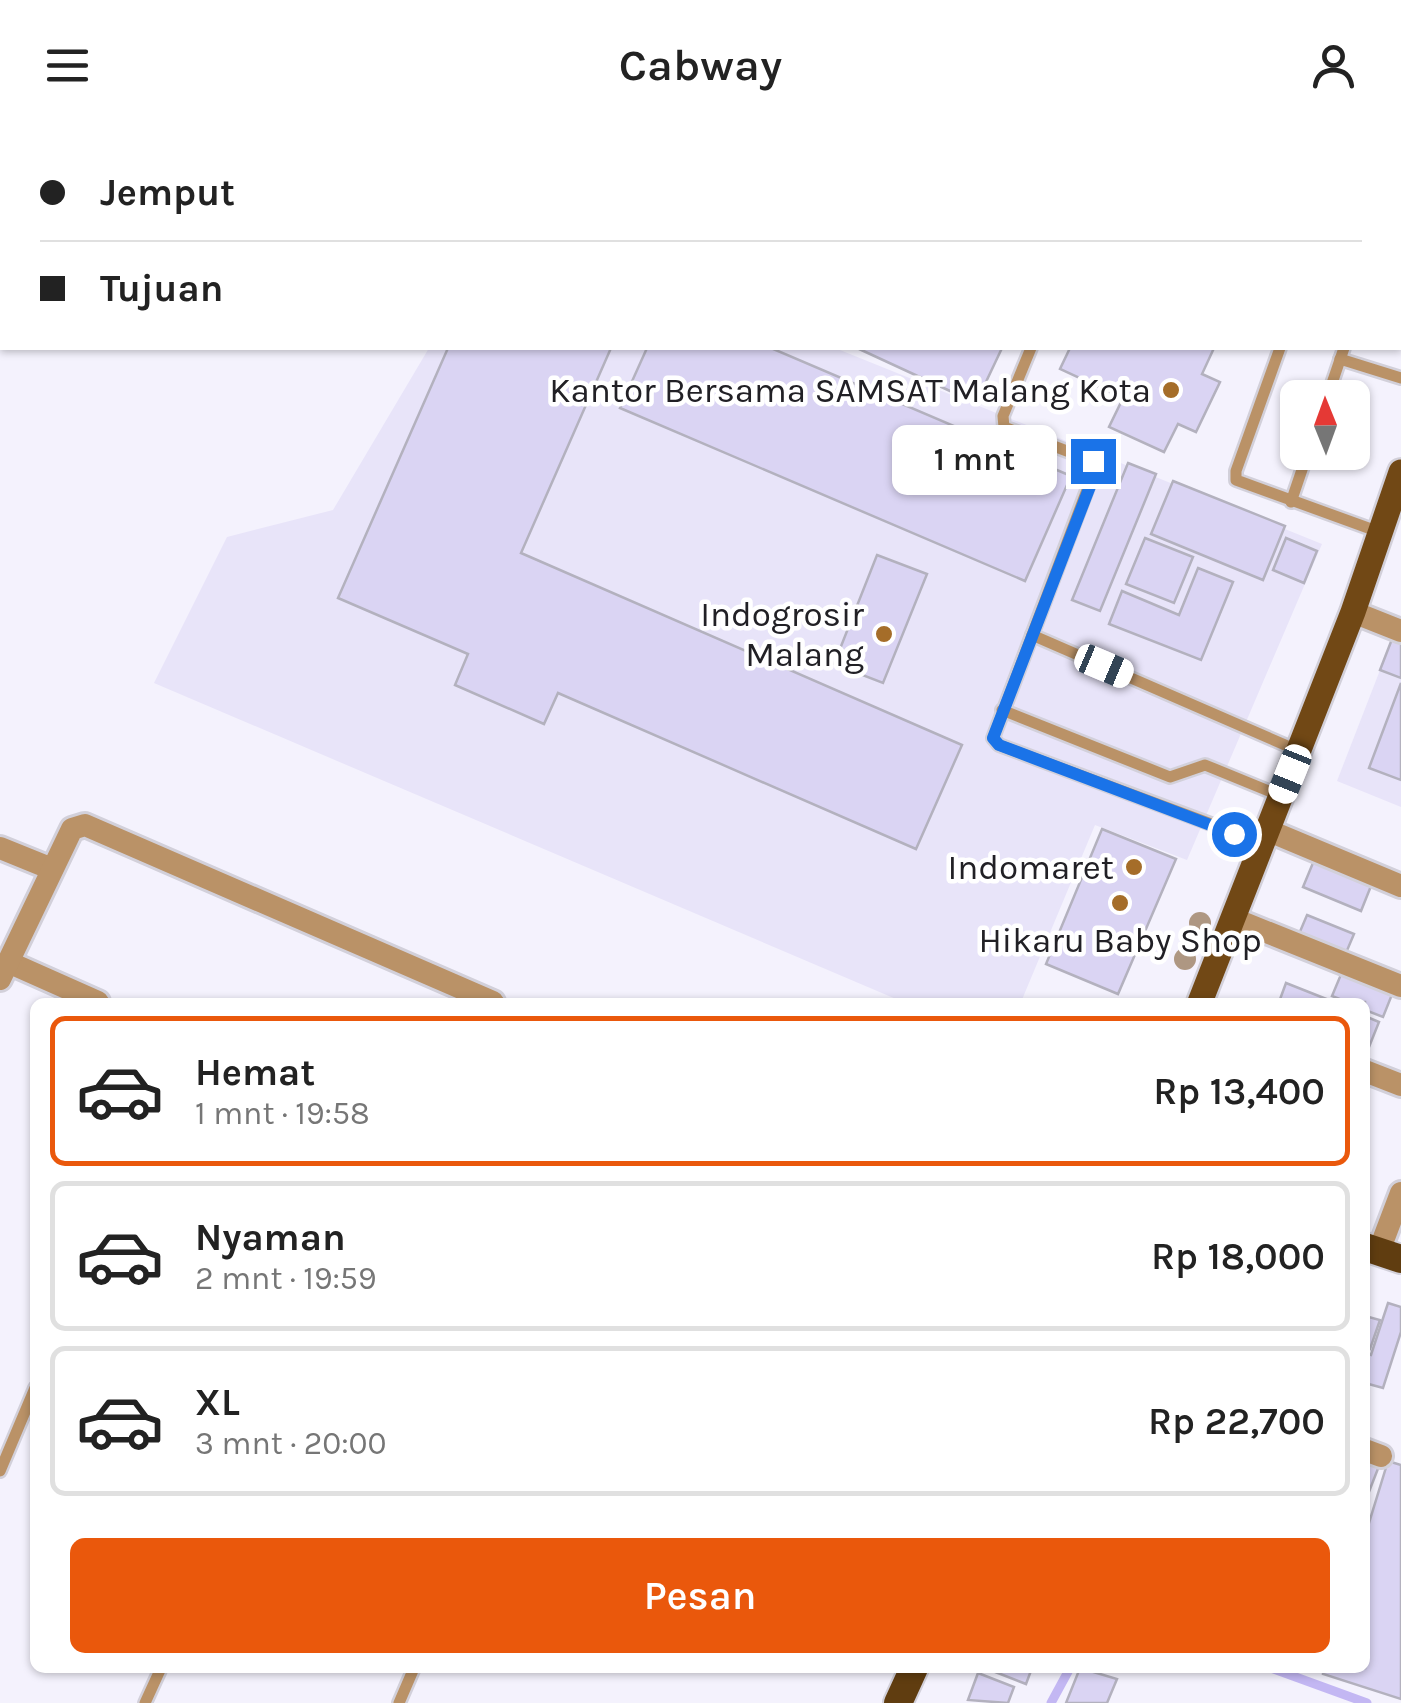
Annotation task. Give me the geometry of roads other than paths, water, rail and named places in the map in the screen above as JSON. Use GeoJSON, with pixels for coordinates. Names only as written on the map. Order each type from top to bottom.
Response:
{"type":"FeatureCollection","features":[{"type":"Feature","properties":{"kind":"highway"},"geometry":{"type":"LineString","coordinates":[[898,1703],[912,1673]]}},
{"type":"Feature","properties":{"kind":"main road"},"geometry":{"type":"LineString","coordinates":[[1202,998],[1353,612],[1401,472]]}},
{"type":"Feature","properties":{"kind":"street"},"geometry":{"type":"LineString","coordinates":[[1353,612],[1401,631]]}},
{"type":"Feature","properties":{"kind":"street"},"geometry":{"type":"LineString","coordinates":[[86,998],[4,970],[72,829],[85,825],[484,998]]}},
{"type":"Feature","properties":{"kind":"street"},"geometry":{"type":"LineString","coordinates":[[1265,836],[1401,886]]}},
{"type":"Feature","properties":{"kind":"street"},"geometry":{"type":"LineString","coordinates":[[0,848],[52,869]]}},
{"type":"Feature","properties":{"kind":"street"},"geometry":{"type":"LineString","coordinates":[[1234,919],[1401,986]]}},
{"type":"Feature","properties":{"kind":"street"},"geometry":{"type":"LineString","coordinates":[[1370,1073],[1401,1085]]}},
{"type":"Feature","properties":{"kind":"street"},"geometry":{"type":"LineString","coordinates":[[1382,1252],[1401,1193]]}},
{"type":"Feature","properties":{"kind":"lane"},"geometry":{"type":"LineString","coordinates":[[1030,350],[1004,416],[1004,427],[1093,461],[1095,469],[993,738],[999,745],[1265,836]]}},
{"type":"Feature","properties":{"kind":"lane"},"geometry":{"type":"LineString","coordinates":[[1279,350],[1235,475],[1239,482],[1382,533]]}},
{"type":"Feature","properties":{"kind":"lane"},"geometry":{"type":"LineString","coordinates":[[1333,380],[1342,354],[1401,378]]}},
{"type":"Feature","properties":{"kind":"lane"},"geometry":{"type":"LineString","coordinates":[[1291,502],[1302,470]]}},
{"type":"Feature","properties":{"kind":"lane"},"geometry":{"type":"LineString","coordinates":[[1032,635],[1299,751]]}},
{"type":"Feature","properties":{"kind":"lane"},"geometry":{"type":"LineString","coordinates":[[1002,710],[1170,777],[1205,764],[1281,796]]}},
{"type":"Feature","properties":{"kind":"lane"},"geometry":{"type":"LineString","coordinates":[[0,1471],[30,1400]]}},
{"type":"Feature","properties":{"kind":"lane"},"geometry":{"type":"LineString","coordinates":[[145,1703],[159,1673]]}},
{"type":"Feature","properties":{"kind":"lane"},"geometry":{"type":"LineString","coordinates":[[399,1703],[412,1673]]}},
{"type":"Feature","properties":{"kind":"waterway"},"geometry":{"type":"LineString","coordinates":[[1051,1703],[1067,1673]]}},
{"type":"Feature","properties":{"kind":"waterway"},"geometry":{"type":"LineString","coordinates":[[1285,1673],[1367,1703]]}},
{"type":"Feature","properties":{"kind":"place","name":"Kantor Bersama SAMSAT Malang Kota"},"geometry":{"type":"Point","coordinates":[1171,390]}},
{"type":"Feature","properties":{"kind":"place","name":"Indogrosir Malang"},"geometry":{"type":"Point","coordinates":[884,634]}},
{"type":"Feature","properties":{"kind":"place","name":"Indomaret"},"geometry":{"type":"Point","coordinates":[1134,867]}},
{"type":"Feature","properties":{"kind":"place","name":"Hikaru Baby Shop"},"geometry":{"type":"Point","coordinates":[1120,903]}}]}
